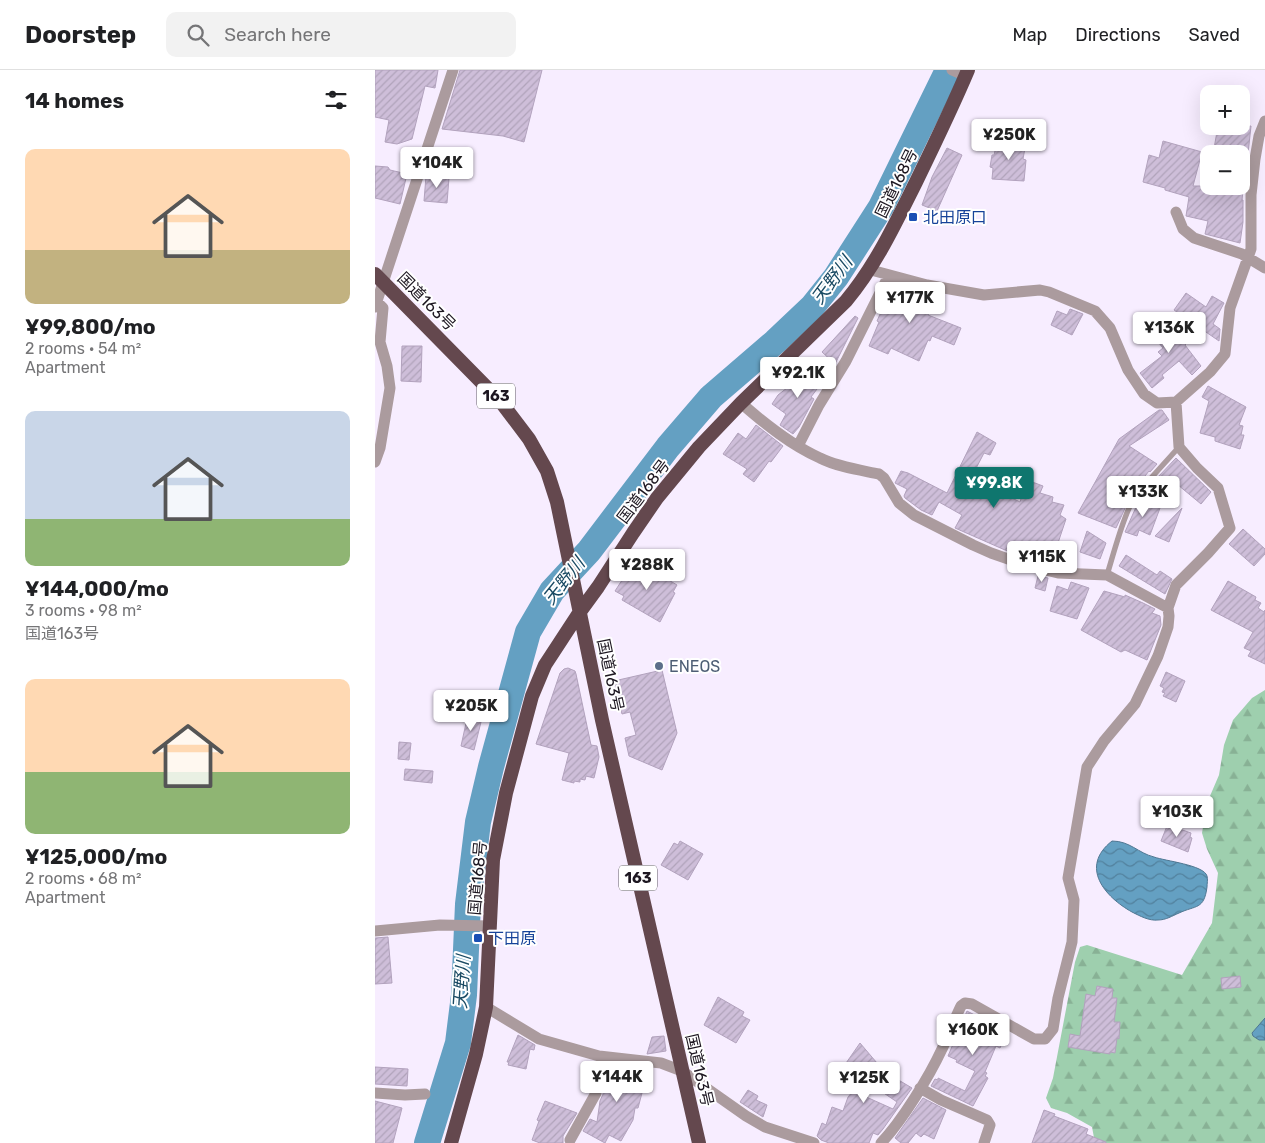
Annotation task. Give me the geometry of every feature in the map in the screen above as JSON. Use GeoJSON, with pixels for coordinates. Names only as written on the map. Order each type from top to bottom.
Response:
{"type":"FeatureCollection","features":[{"type":"Feature","properties":{"kind":"highway","name":"国道168号"},"geometry":{"type":"LineString","coordinates":[[451,1143],[476,1054],[486,1007],[493,860],[505,793],[532,696],[545,665],[657,498],[699,447],[741,403],[846,301],[871,270],[883,249],[966,74]]}},
{"type":"Feature","properties":{"kind":"highway","name":"国道163号"},"geometry":{"type":"LineString","coordinates":[[379,278],[501,402],[529,438],[547,471],[557,502],[579,612],[699,1143]]}},
{"type":"Feature","properties":{"kind":"street"},"geometry":{"type":"LineString","coordinates":[[375,462],[380,448],[390,388],[387,366],[380,342],[383,308],[376,304],[379,278],[453,70]]}},
{"type":"Feature","properties":{"kind":"street"},"geometry":{"type":"LineString","coordinates":[[952,70],[966,74]]}},
{"type":"Feature","properties":{"kind":"street"},"geometry":{"type":"LineString","coordinates":[[871,270],[927,285],[984,294],[1040,290],[1095,311],[1110,328],[1128,370],[1144,394],[1157,403],[1176,402],[1210,372],[1225,354],[1230,308],[1251,249],[1251,195],[1259,136],[1265,122]]}},
{"type":"Feature","properties":{"kind":"street"},"geometry":{"type":"LineString","coordinates":[[1175,212],[1183,229],[1194,238],[1242,254],[1265,268]]}},
{"type":"Feature","properties":{"kind":"street"},"geometry":{"type":"LineString","coordinates":[[798,446],[819,405],[846,361],[889,275]]}},
{"type":"Feature","properties":{"kind":"street"},"geometry":{"type":"LineString","coordinates":[[881,1143],[890,1133],[920,1088],[942,1050],[961,1006],[965,1003],[972,1004],[1034,1039],[1045,1039],[1053,1030],[1058,998],[1072,942],[1074,900],[1068,878],[1087,767],[1103,741],[1135,704],[1158,656],[1169,627],[1167,608],[1176,585],[1230,528],[1217,488],[1179,447],[1176,402]]}},
{"type":"Feature","properties":{"kind":"street"},"geometry":{"type":"LineString","coordinates":[[741,403],[760,420],[821,459],[879,474],[884,478],[899,503],[914,515],[991,553],[1025,565],[1058,573],[1107,575],[1167,608]]}},
{"type":"Feature","properties":{"kind":"street"},"geometry":{"type":"LineString","coordinates":[[375,931],[440,925],[490,926]]}},
{"type":"Feature","properties":{"kind":"street"},"geometry":{"type":"LineString","coordinates":[[486,1007],[539,1039],[599,1056],[661,1063],[682,1071],[746,1116],[765,1127],[793,1140],[813,1143]]}},
{"type":"Feature","properties":{"kind":"street"},"geometry":{"type":"LineString","coordinates":[[570,1140],[595,1093],[599,1056]]}},
{"type":"Feature","properties":{"kind":"street"},"geometry":{"type":"LineString","coordinates":[[920,1088],[941,1100],[987,1120],[990,1125],[985,1143]]}},
{"type":"Feature","properties":{"kind":"street"},"geometry":{"type":"LineString","coordinates":[[375,1093],[425,1094]]}},
{"type":"Feature","properties":{"kind":"lane"},"geometry":{"type":"LineString","coordinates":[[1107,575],[1131,502],[1138,491],[1143,488],[1179,447]]}},
{"type":"Feature","properties":{"kind":"green space"},"geometry":{"type":"Polygon","coordinates":[[[1265,690],[1265,1143],[1095,1143],[1092,1127],[1067,1113],[1051,1108],[1046,1098],[1053,1078],[1075,962],[1080,947],[1087,945],[1182,975],[1212,923],[1218,873],[1202,833],[1207,803],[1219,775],[1224,745],[1233,720],[1252,698],[1265,690]]]}},
{"type":"Feature","properties":{"kind":"water"},"geometry":{"type":"Polygon","coordinates":[[[1112,841],[1124,843],[1159,859],[1192,866],[1204,872],[1207,876],[1207,887],[1204,900],[1198,906],[1161,920],[1145,918],[1122,906],[1105,890],[1099,881],[1097,871],[1097,861],[1102,851],[1112,841]]]}},
{"type":"Feature","properties":{"kind":"water"},"geometry":{"type":"Polygon","coordinates":[[[1265,1018],[1265,1040],[1259,1040],[1252,1033],[1265,1018]]]}},
{"type":"Feature","properties":{"kind":"building"},"geometry":{"type":"Polygon","coordinates":[[[375,70],[438,70],[435,88],[425,86],[412,139],[397,144],[385,142],[389,120],[375,117],[375,70]]]}},
{"type":"Feature","properties":{"kind":"building"},"geometry":{"type":"Polygon","coordinates":[[[460,70],[542,70],[524,142],[503,136],[442,129],[460,70]]]}},
{"type":"Feature","properties":{"kind":"building"},"geometry":{"type":"Polygon","coordinates":[[[1251,126],[1249,145],[1215,145],[1216,135],[1250,135],[1251,126]]]}},
{"type":"Feature","properties":{"kind":"building"},"geometry":{"type":"Polygon","coordinates":[[[998,139],[1021,142],[1021,146],[1025,148],[1023,159],[1026,160],[1024,181],[992,179],[993,168],[990,167],[998,139]]]}},
{"type":"Feature","properties":{"kind":"building"},"geometry":{"type":"Polygon","coordinates":[[[1163,141],[1200,151],[1200,160],[1193,186],[1200,186],[1200,195],[1242,195],[1243,222],[1240,243],[1205,234],[1208,221],[1186,216],[1189,197],[1143,182],[1149,155],[1159,158],[1163,141]]]}},
{"type":"Feature","properties":{"kind":"building"},"geometry":{"type":"Polygon","coordinates":[[[947,148],[962,155],[937,211],[922,205],[932,177],[947,148]]]}},
{"type":"Feature","properties":{"kind":"building"},"geometry":{"type":"Polygon","coordinates":[[[375,166],[388,167],[390,170],[407,174],[400,204],[375,198],[375,166]]]}},
{"type":"Feature","properties":{"kind":"building"},"geometry":{"type":"Polygon","coordinates":[[[426,176],[449,178],[447,203],[424,201],[426,176]]]}},
{"type":"Feature","properties":{"kind":"building"},"geometry":{"type":"Polygon","coordinates":[[[898,285],[933,295],[935,298],[928,315],[961,328],[954,345],[932,336],[930,341],[928,340],[919,361],[891,348],[888,354],[869,346],[888,296],[892,298],[898,285]]]}},
{"type":"Feature","properties":{"kind":"building"},"geometry":{"type":"Polygon","coordinates":[[[1186,293],[1206,307],[1212,296],[1224,303],[1213,324],[1220,329],[1219,341],[1174,310],[1186,293]]]}},
{"type":"Feature","properties":{"kind":"building"},"geometry":{"type":"Polygon","coordinates":[[[1070,309],[1083,314],[1072,335],[1051,325],[1057,311],[1067,315],[1070,309]]]}},
{"type":"Feature","properties":{"kind":"building"},"geometry":{"type":"Polygon","coordinates":[[[855,316],[858,318],[835,364],[822,352],[855,316]]]}},
{"type":"Feature","properties":{"kind":"building"},"geometry":{"type":"Polygon","coordinates":[[[1163,319],[1166,322],[1168,320],[1187,343],[1185,345],[1201,366],[1192,375],[1179,361],[1162,375],[1164,378],[1152,388],[1140,373],[1162,356],[1158,352],[1163,348],[1149,331],[1163,319]]]}},
{"type":"Feature","properties":{"kind":"building"},"geometry":{"type":"Polygon","coordinates":[[[402,346],[422,346],[421,382],[401,381],[402,346]]]}},
{"type":"Feature","properties":{"kind":"building"},"geometry":{"type":"Polygon","coordinates":[[[806,366],[823,381],[811,397],[814,399],[799,427],[793,434],[780,425],[786,414],[772,404],[778,395],[792,384],[806,366]]]}},
{"type":"Feature","properties":{"kind":"building"},"geometry":{"type":"Polygon","coordinates":[[[1208,386],[1246,407],[1239,425],[1243,426],[1241,435],[1244,435],[1240,449],[1215,441],[1215,437],[1200,433],[1209,401],[1202,397],[1208,386]]]}},
{"type":"Feature","properties":{"kind":"building"},"geometry":{"type":"Polygon","coordinates":[[[1159,410],[1162,410],[1169,420],[1129,446],[1157,464],[1133,491],[1116,528],[1078,513],[1119,439],[1159,410]]]}},
{"type":"Feature","properties":{"kind":"building"},"geometry":{"type":"Polygon","coordinates":[[[756,425],[783,446],[754,482],[743,474],[747,469],[723,454],[738,433],[746,439],[756,425]]]}},
{"type":"Feature","properties":{"kind":"building"},"geometry":{"type":"Polygon","coordinates":[[[977,432],[996,443],[990,455],[984,453],[971,478],[1020,502],[1027,480],[1043,486],[1040,493],[1053,497],[1052,502],[1064,505],[1060,515],[1066,519],[1051,564],[1005,550],[955,528],[962,515],[939,502],[932,515],[921,510],[905,498],[907,489],[895,483],[901,471],[947,493],[977,432]]]}},
{"type":"Feature","properties":{"kind":"building"},"geometry":{"type":"Polygon","coordinates":[[[1176,458],[1211,492],[1201,504],[1172,480],[1166,487],[1157,478],[1176,458]]]}},
{"type":"Feature","properties":{"kind":"building"},"geometry":{"type":"Polygon","coordinates":[[[1140,498],[1160,508],[1150,535],[1139,530],[1137,536],[1125,532],[1140,498]]]}},
{"type":"Feature","properties":{"kind":"building"},"geometry":{"type":"Polygon","coordinates":[[[1182,508],[1169,542],[1155,536],[1182,508]]]}},
{"type":"Feature","properties":{"kind":"building"},"geometry":{"type":"Polygon","coordinates":[[[1243,529],[1265,549],[1265,554],[1254,566],[1229,544],[1243,529]]]}},
{"type":"Feature","properties":{"kind":"building"},"geometry":{"type":"Polygon","coordinates":[[[1087,531],[1106,543],[1100,559],[1080,552],[1087,531]]]}},
{"type":"Feature","properties":{"kind":"building"},"geometry":{"type":"Polygon","coordinates":[[[1126,555],[1157,575],[1160,571],[1172,579],[1165,594],[1119,566],[1126,555]]]}},
{"type":"Feature","properties":{"kind":"building"},"geometry":{"type":"Polygon","coordinates":[[[635,560],[677,585],[673,592],[675,593],[660,622],[622,600],[624,596],[615,591],[635,560]]]}},
{"type":"Feature","properties":{"kind":"building"},"geometry":{"type":"Polygon","coordinates":[[[1038,576],[1048,578],[1045,591],[1035,588],[1038,576]]]}},
{"type":"Feature","properties":{"kind":"building"},"geometry":{"type":"Polygon","coordinates":[[[1228,581],[1256,597],[1255,600],[1261,603],[1258,608],[1264,612],[1265,610],[1265,664],[1248,656],[1251,651],[1244,648],[1253,632],[1211,610],[1228,581]]]}},
{"type":"Feature","properties":{"kind":"building"},"geometry":{"type":"Polygon","coordinates":[[[1071,582],[1089,588],[1077,619],[1050,611],[1057,586],[1068,590],[1071,582]]]}},
{"type":"Feature","properties":{"kind":"building"},"geometry":{"type":"Polygon","coordinates":[[[1104,591],[1125,597],[1125,595],[1143,603],[1155,609],[1152,613],[1160,616],[1161,625],[1147,660],[1125,650],[1121,652],[1081,630],[1104,591]]]}},
{"type":"Feature","properties":{"kind":"building"},"geometry":{"type":"Polygon","coordinates":[[[568,668],[575,671],[591,745],[597,746],[599,757],[594,778],[586,776],[585,780],[580,779],[580,782],[574,781],[574,783],[562,780],[569,753],[536,744],[560,673],[568,668]]]}},
{"type":"Feature","properties":{"kind":"building"},"geometry":{"type":"Polygon","coordinates":[[[662,670],[677,733],[662,770],[629,756],[625,738],[636,735],[630,712],[622,714],[614,681],[662,670]]]}},
{"type":"Feature","properties":{"kind":"building"},"geometry":{"type":"Polygon","coordinates":[[[1166,672],[1185,681],[1176,702],[1163,696],[1165,693],[1162,692],[1164,688],[1160,686],[1166,672]]]}},
{"type":"Feature","properties":{"kind":"building"},"geometry":{"type":"Polygon","coordinates":[[[468,714],[482,718],[474,750],[461,746],[468,714]]]}},
{"type":"Feature","properties":{"kind":"building"},"geometry":{"type":"Polygon","coordinates":[[[399,742],[411,743],[409,760],[398,759],[399,742]]]}},
{"type":"Feature","properties":{"kind":"building"},"geometry":{"type":"Polygon","coordinates":[[[405,769],[433,771],[432,783],[404,780],[405,769]]]}},
{"type":"Feature","properties":{"kind":"building"},"geometry":{"type":"Polygon","coordinates":[[[1167,826],[1191,833],[1190,837],[1192,838],[1188,852],[1161,841],[1167,826]]]}},
{"type":"Feature","properties":{"kind":"building"},"geometry":{"type":"Polygon","coordinates":[[[680,841],[703,854],[688,880],[661,865],[674,843],[678,845],[680,841]]]}},
{"type":"Feature","properties":{"kind":"building"},"geometry":{"type":"Polygon","coordinates":[[[388,937],[392,983],[375,984],[375,938],[388,937]]]}},
{"type":"Feature","properties":{"kind":"building"},"geometry":{"type":"Polygon","coordinates":[[[1240,976],[1241,987],[1222,989],[1221,978],[1240,976]]]}},
{"type":"Feature","properties":{"kind":"building"},"geometry":{"type":"Polygon","coordinates":[[[1097,986],[1113,989],[1112,998],[1117,998],[1114,1022],[1120,1022],[1119,1039],[1117,1038],[1115,1053],[1110,1052],[1110,1054],[1068,1047],[1070,1034],[1080,1036],[1086,994],[1095,996],[1097,986]]]}},
{"type":"Feature","properties":{"kind":"building"},"geometry":{"type":"Polygon","coordinates":[[[718,997],[744,1012],[742,1016],[750,1020],[736,1043],[704,1025],[718,997]]]}},
{"type":"Feature","properties":{"kind":"building"},"geometry":{"type":"Polygon","coordinates":[[[967,1011],[1007,1032],[1000,1048],[996,1046],[985,1072],[987,1073],[985,1076],[988,1078],[973,1106],[931,1086],[935,1079],[938,1080],[938,1078],[965,1091],[975,1071],[948,1056],[967,1011]]]}},
{"type":"Feature","properties":{"kind":"building"},"geometry":{"type":"Polygon","coordinates":[[[518,1035],[535,1045],[534,1050],[530,1049],[526,1069],[508,1065],[509,1062],[507,1062],[518,1035]]]}},
{"type":"Feature","properties":{"kind":"building"},"geometry":{"type":"Polygon","coordinates":[[[664,1036],[666,1051],[647,1054],[652,1037],[664,1036]]]}},
{"type":"Feature","properties":{"kind":"building"},"geometry":{"type":"Polygon","coordinates":[[[860,1043],[877,1063],[886,1069],[885,1072],[912,1088],[878,1135],[873,1133],[869,1143],[829,1143],[817,1136],[822,1123],[826,1125],[832,1107],[843,1111],[848,1097],[853,1091],[893,1109],[897,1102],[844,1066],[860,1043]]]}},
{"type":"Feature","properties":{"kind":"building"},"geometry":{"type":"Polygon","coordinates":[[[606,1065],[643,1070],[640,1092],[642,1093],[638,1108],[635,1108],[633,1120],[621,1141],[609,1135],[605,1143],[583,1131],[590,1119],[597,1122],[603,1094],[606,1065]]]}},
{"type":"Feature","properties":{"kind":"building"},"geometry":{"type":"Polygon","coordinates":[[[375,1067],[408,1069],[407,1086],[375,1084],[375,1067]]]}},
{"type":"Feature","properties":{"kind":"building"},"geometry":{"type":"Polygon","coordinates":[[[748,1090],[758,1096],[756,1100],[767,1105],[763,1117],[740,1102],[748,1090]]]}},
{"type":"Feature","properties":{"kind":"building"},"geometry":{"type":"Polygon","coordinates":[[[923,1098],[946,1110],[934,1139],[924,1134],[921,1137],[916,1133],[908,1143],[901,1143],[895,1138],[923,1098]]]}},
{"type":"Feature","properties":{"kind":"building"},"geometry":{"type":"Polygon","coordinates":[[[375,1101],[402,1108],[393,1143],[375,1143],[375,1101]]]}},
{"type":"Feature","properties":{"kind":"building"},"geometry":{"type":"Polygon","coordinates":[[[545,1101],[577,1113],[563,1136],[563,1143],[540,1143],[532,1140],[539,1121],[537,1120],[545,1101]]]}},
{"type":"Feature","properties":{"kind":"building"},"geometry":{"type":"Polygon","coordinates":[[[1044,1110],[1055,1114],[1054,1116],[1088,1129],[1086,1134],[1106,1143],[1032,1143],[1044,1110]]]}},
{"type":"Feature","properties":{"kind":"waterway","name":"天野川"},"geometry":{"type":"LineString","coordinates":[[427,1143],[458,1043],[464,995],[468,904],[478,822],[528,632],[552,591],[589,551],[668,447],[711,397],[775,342],[812,307],[836,277],[881,207],[948,70]]}},
{"type":"Feature","properties":{"kind":"place","name":"北田原口"},"geometry":{"type":"Point","coordinates":[913,217]}},
{"type":"Feature","properties":{"kind":"place","name":"ENEOS"},"geometry":{"type":"Point","coordinates":[659,666]}},
{"type":"Feature","properties":{"kind":"place","name":"下田原"},"geometry":{"type":"Point","coordinates":[478,938]}}]}
